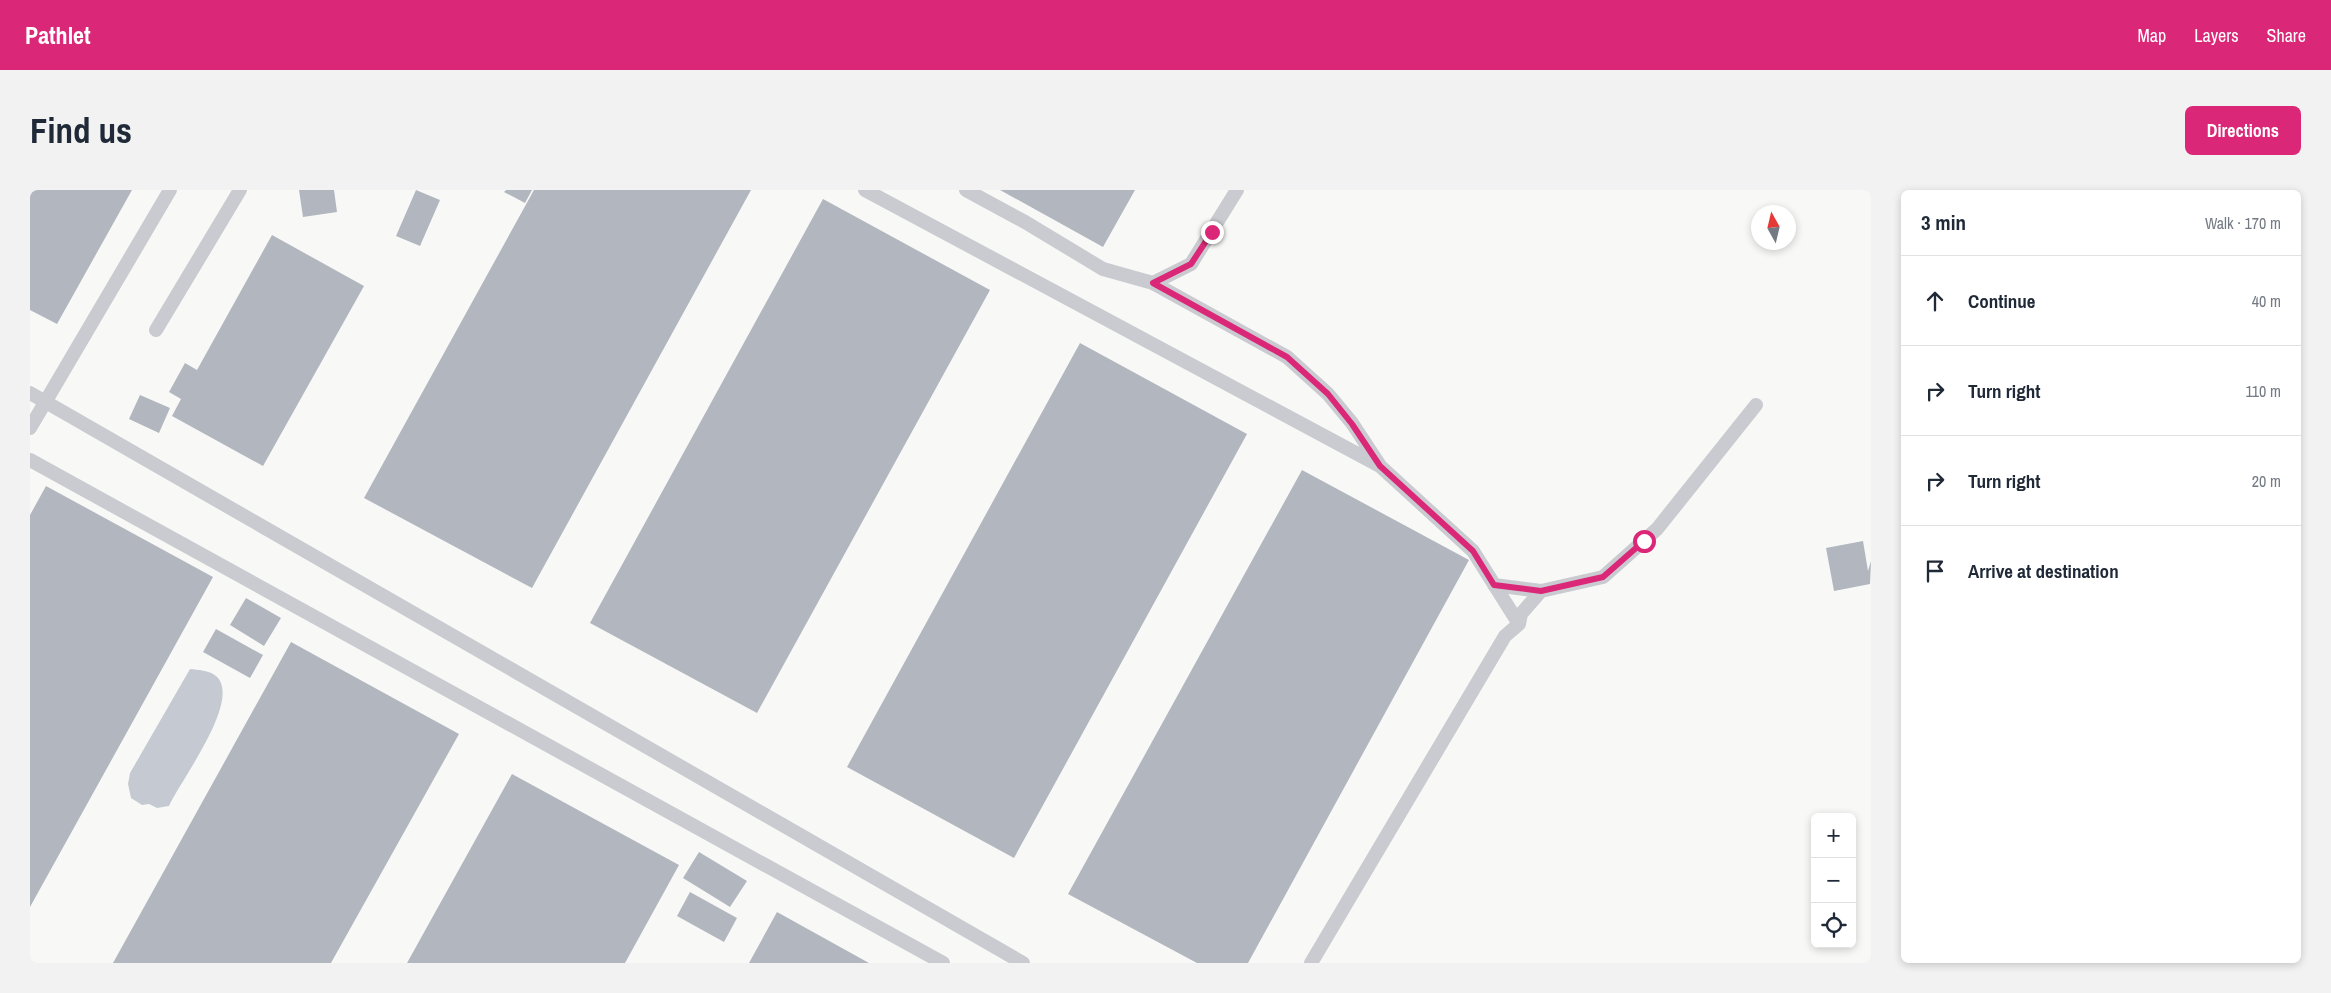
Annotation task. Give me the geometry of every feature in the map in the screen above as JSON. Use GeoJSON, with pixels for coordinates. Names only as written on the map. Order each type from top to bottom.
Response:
{"type":"FeatureCollection","features":[{"type":"Feature","properties":{"kind":"lane"},"geometry":{"type":"LineString","coordinates":[[30,428],[170,190]]}},
{"type":"Feature","properties":{"kind":"lane"},"geometry":{"type":"LineString","coordinates":[[156,330],[240,190]]}},
{"type":"Feature","properties":{"kind":"lane"},"geometry":{"type":"LineString","coordinates":[[865,190],[1380,466]]}},
{"type":"Feature","properties":{"kind":"lane"},"geometry":{"type":"LineString","coordinates":[[966,190],[1103,269],[1153,283],[1287,357],[1328,394],[1352,424],[1380,466],[1473,551],[1518,624]]}},
{"type":"Feature","properties":{"kind":"lane"},"geometry":{"type":"LineString","coordinates":[[1153,283],[1191,264],[1237,190]]}},
{"type":"Feature","properties":{"kind":"lane"},"geometry":{"type":"LineString","coordinates":[[30,393],[1023,963]]}},
{"type":"Feature","properties":{"kind":"lane"},"geometry":{"type":"LineString","coordinates":[[1494,585],[1541,591],[1603,577],[1657,529],[1756,405]]}},
{"type":"Feature","properties":{"kind":"lane"},"geometry":{"type":"LineString","coordinates":[[30,460],[943,963]]}},
{"type":"Feature","properties":{"kind":"lane"},"geometry":{"type":"LineString","coordinates":[[1311,963],[1505,636],[1518,624],[1521,614],[1541,591]]}},
{"type":"Feature","properties":{"kind":"shaded area"},"geometry":{"type":"Polygon","coordinates":[[[190,669],[213,674],[222,687],[222,702],[216,721],[169,806],[157,808],[149,804],[142,805],[131,798],[128,784],[130,773],[190,669]]]}},
{"type":"Feature","properties":{"kind":"building"},"geometry":{"type":"Polygon","coordinates":[[[30,190],[132,190],[57,324],[30,310],[30,190]]]}},
{"type":"Feature","properties":{"kind":"building"},"geometry":{"type":"Polygon","coordinates":[[[299,190],[334,190],[337,212],[303,217],[299,190]]]}},
{"type":"Feature","properties":{"kind":"building"},"geometry":{"type":"Polygon","coordinates":[[[416,190],[440,200],[420,246],[396,236],[416,190]]]}},
{"type":"Feature","properties":{"kind":"building"},"geometry":{"type":"Polygon","coordinates":[[[506,190],[532,190],[525,203],[504,192],[506,190]]]}},
{"type":"Feature","properties":{"kind":"building"},"geometry":{"type":"Polygon","coordinates":[[[534,190],[751,190],[532,588],[364,498],[534,190]]]}},
{"type":"Feature","properties":{"kind":"building"},"geometry":{"type":"Polygon","coordinates":[[[1000,190],[1135,190],[1103,247],[1000,190]]]}},
{"type":"Feature","properties":{"kind":"building"},"geometry":{"type":"Polygon","coordinates":[[[823,199],[990,290],[757,713],[590,623],[823,199]]]}},
{"type":"Feature","properties":{"kind":"building"},"geometry":{"type":"Polygon","coordinates":[[[272,235],[364,286],[263,466],[172,416],[181,399],[169,392],[185,363],[197,370],[272,235]]]}},
{"type":"Feature","properties":{"kind":"building"},"geometry":{"type":"Polygon","coordinates":[[[1080,343],[1247,434],[1014,858],[847,767],[1080,343]]]}},
{"type":"Feature","properties":{"kind":"building"},"geometry":{"type":"Polygon","coordinates":[[[140,395],[170,408],[159,433],[129,419],[140,395]]]}},
{"type":"Feature","properties":{"kind":"building"},"geometry":{"type":"Polygon","coordinates":[[[1302,470],[1469,560],[1248,963],[1197,963],[1068,894],[1302,470]]]}},
{"type":"Feature","properties":{"kind":"building"},"geometry":{"type":"Polygon","coordinates":[[[46,486],[213,577],[30,907],[30,515],[46,486]]]}},
{"type":"Feature","properties":{"kind":"building"},"geometry":{"type":"Polygon","coordinates":[[[1863,541],[1868,571],[1871,561],[1870,584],[1834,591],[1826,548],[1863,541]]]}},
{"type":"Feature","properties":{"kind":"building"},"geometry":{"type":"Polygon","coordinates":[[[246,598],[281,618],[264,646],[230,625],[246,598]]]}},
{"type":"Feature","properties":{"kind":"building"},"geometry":{"type":"Polygon","coordinates":[[[216,629],[263,655],[250,678],[203,652],[216,629]]]}},
{"type":"Feature","properties":{"kind":"building"},"geometry":{"type":"Polygon","coordinates":[[[291,642],[459,734],[331,963],[113,963],[291,642]]]}},
{"type":"Feature","properties":{"kind":"building"},"geometry":{"type":"Polygon","coordinates":[[[512,774],[679,865],[625,963],[407,963],[512,774]]]}},
{"type":"Feature","properties":{"kind":"building"},"geometry":{"type":"Polygon","coordinates":[[[699,852],[747,881],[730,907],[683,878],[699,852]]]}},
{"type":"Feature","properties":{"kind":"building"},"geometry":{"type":"Polygon","coordinates":[[[690,892],[737,918],[724,942],[677,916],[690,892]]]}},
{"type":"Feature","properties":{"kind":"building"},"geometry":{"type":"Polygon","coordinates":[[[777,912],[869,963],[749,963],[777,912]]]}},
{"type":"Feature","properties":{"kind":"route"},"geometry":{"type":"LineString","coordinates":[[1212,232],[1191,264],[1153,283],[1287,357],[1328,394],[1352,424],[1380,466],[1473,551],[1494,585],[1541,591],[1603,577],[1644,541]]}}]}
